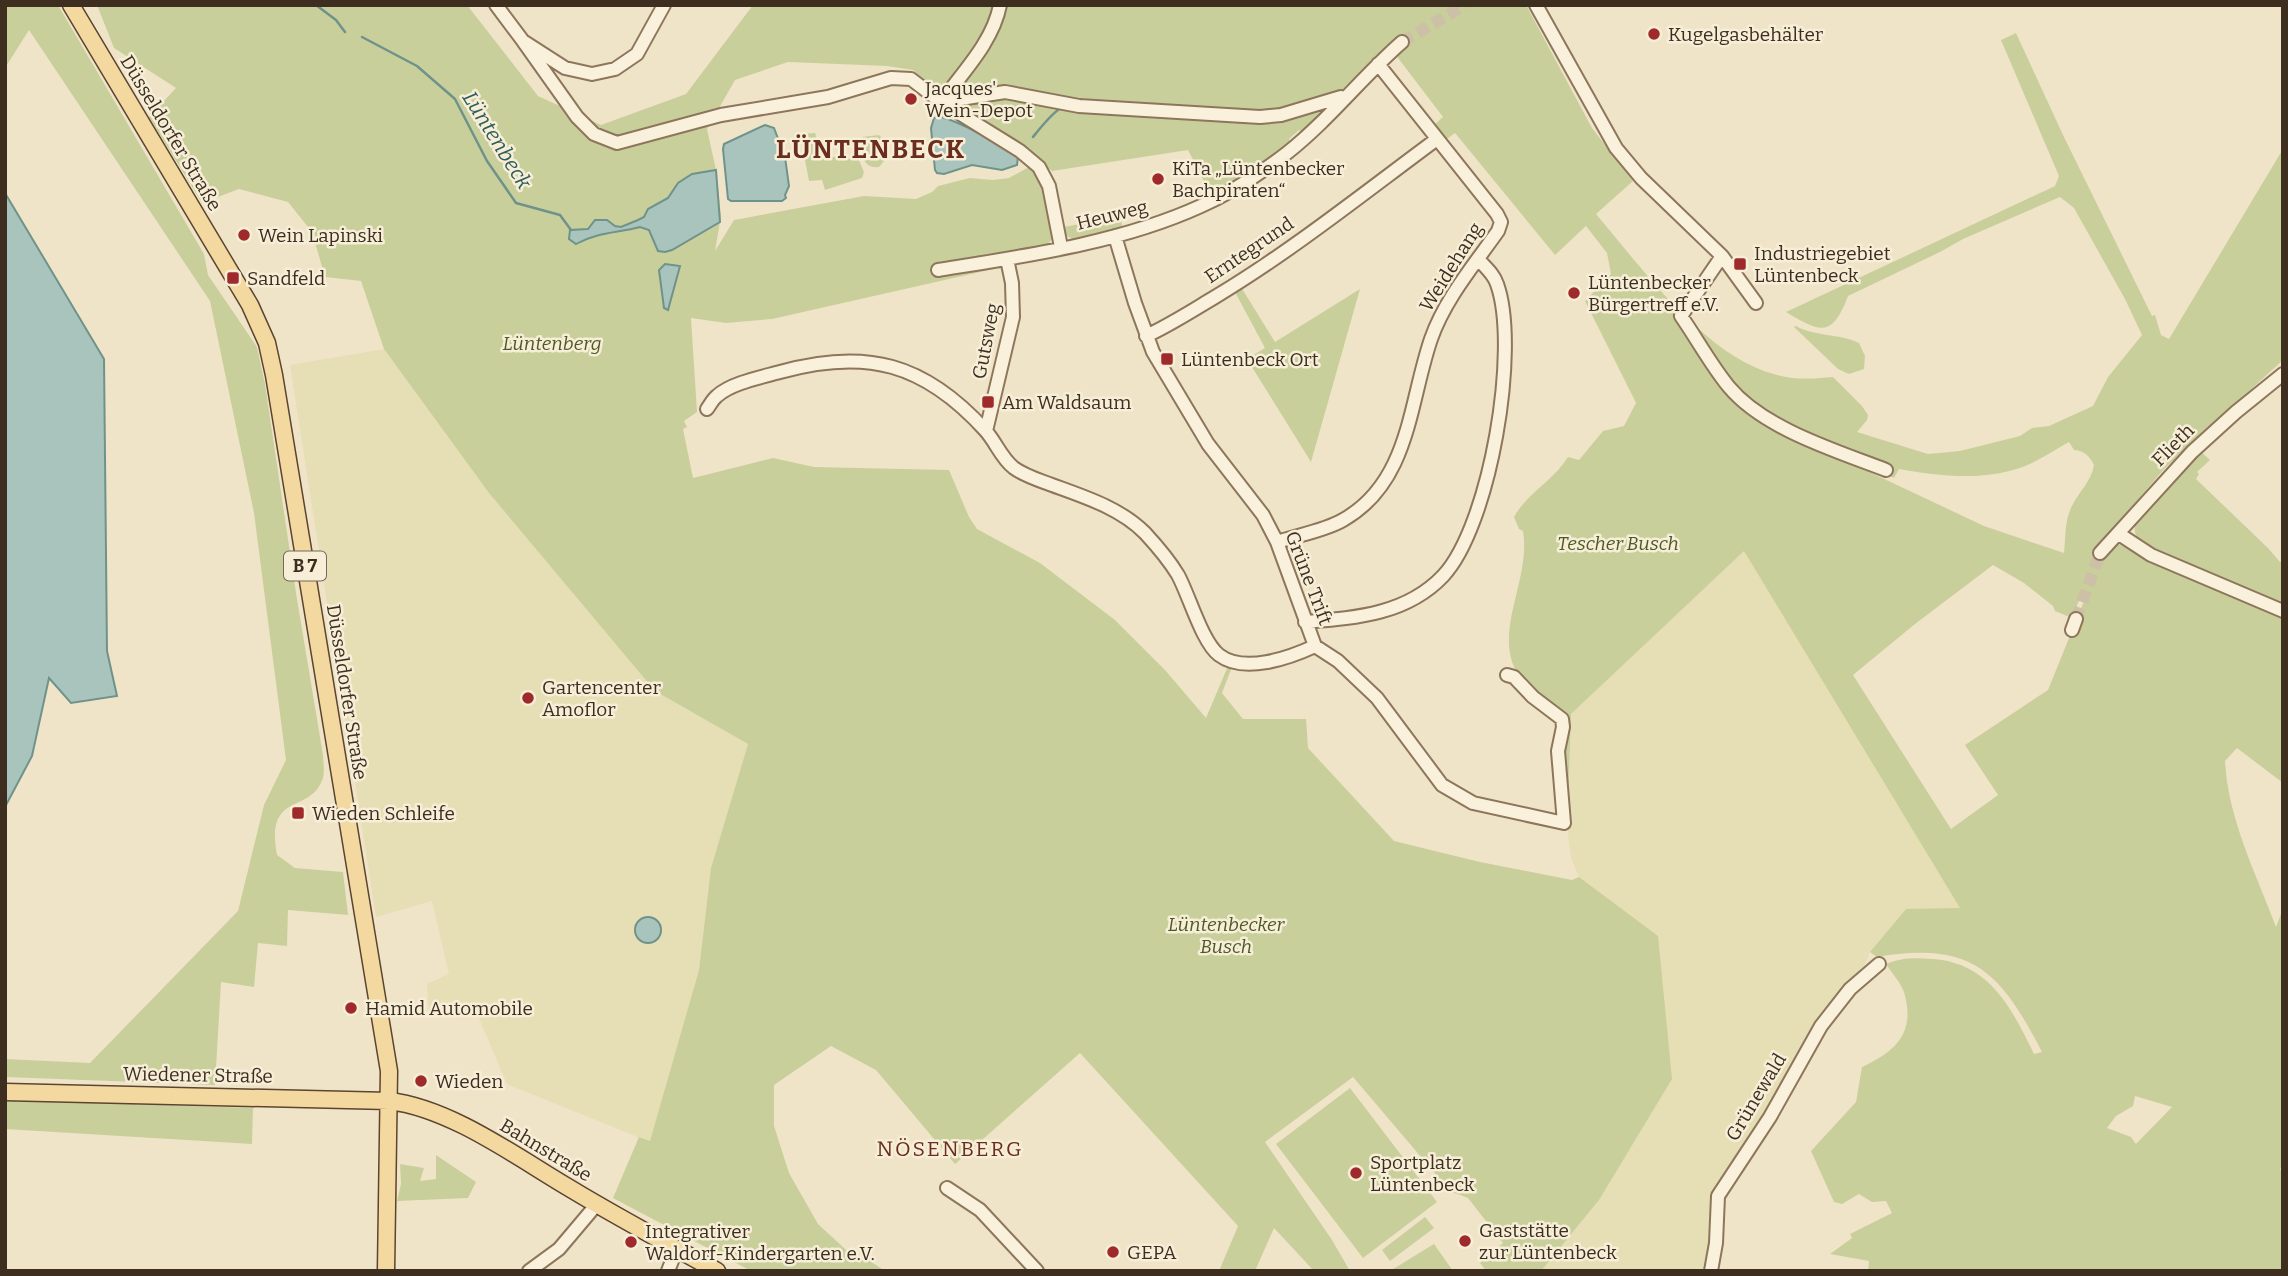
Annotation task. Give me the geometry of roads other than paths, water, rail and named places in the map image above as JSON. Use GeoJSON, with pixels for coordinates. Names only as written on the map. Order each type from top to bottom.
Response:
{"type":"FeatureCollection","features":[{"type":"Feature","properties":{"kind":"main road","name":"Düsseldorfer Straße"},"geometry":{"type":"LineString","coordinates":[[71,5],[250,305],[267,343],[389,1070],[386,1271]]}},
{"type":"Feature","properties":{"kind":"main road","name":"Wiedener Straße"},"geometry":{"type":"LineString","coordinates":[[5,1092],[389,1101]]}},
{"type":"Feature","properties":{"kind":"main road","name":"Bahnstraße"},"geometry":{"type":"LineString","coordinates":[[389,1101],[428,1108],[471,1130],[717,1271]]}},
{"type":"Feature","properties":{"kind":"street"},"geometry":{"type":"LineString","coordinates":[[496,5],[577,117],[594,134],[610,142],[630,141],[721,115],[828,97],[900,77],[917,82],[941,102],[1020,151],[1039,167],[1049,186],[1061,247]]}},
{"type":"Feature","properties":{"kind":"street"},"geometry":{"type":"LineString","coordinates":[[523,41],[565,68],[578,73],[603,73],[627,63],[638,54],[664,5]]}},
{"type":"Feature","properties":{"kind":"street"},"geometry":{"type":"LineString","coordinates":[[941,102],[980,50],[996,22],[1000,5]]}},
{"type":"Feature","properties":{"kind":"street"},"geometry":{"type":"LineString","coordinates":[[1539,7],[1616,148],[1641,178],[1722,256],[1756,303]]}},
{"type":"Feature","properties":{"kind":"street","name":"Heuweg"},"geometry":{"type":"LineString","coordinates":[[938,270],[1007,259],[1115,236],[1176,217],[1228,192],[1289,151],[1402,42]]}},
{"type":"Feature","properties":{"kind":"street","name":"Weidehang"},"geometry":{"type":"LineString","coordinates":[[1277,542],[1342,521],[1365,505],[1388,475],[1407,436],[1431,339],[1448,302],[1498,231],[1500,222],[1497,214],[1378,64]]}},
{"type":"Feature","properties":{"kind":"street"},"geometry":{"type":"LineString","coordinates":[[941,102],[1005,92],[1079,106],[1259,117],[1281,115],[1345,96]]}},
{"type":"Feature","properties":{"kind":"street","name":"Erntegrund"},"geometry":{"type":"LineString","coordinates":[[1146,336],[1278,257],[1437,139]]}},
{"type":"Feature","properties":{"kind":"street","name":"Grüne Trift"},"geometry":{"type":"LineString","coordinates":[[1115,236],[1146,336],[1186,411],[1263,515],[1277,542],[1315,646],[1338,661],[1377,698],[1442,785],[1473,803],[1564,822],[1558,751],[1562,719],[1533,697],[1514,677],[1507,675]]}},
{"type":"Feature","properties":{"kind":"street"},"geometry":{"type":"LineString","coordinates":[[1722,256],[1681,316],[1730,388],[1758,412],[1791,431],[1886,470]]}},
{"type":"Feature","properties":{"kind":"street","name":"Gutsweg"},"geometry":{"type":"LineString","coordinates":[[986,431],[1013,317],[1012,283],[1007,259]]}},
{"type":"Feature","properties":{"kind":"street"},"geometry":{"type":"LineString","coordinates":[[1305,622],[1361,618],[1397,607],[1419,596],[1443,576],[1461,551],[1481,502],[1494,450],[1502,384],[1504,319],[1498,286],[1494,276],[1478,259]]}},
{"type":"Feature","properties":{"kind":"street"},"geometry":{"type":"LineString","coordinates":[[707,409],[717,396],[748,381],[816,362],[860,360],[888,365],[925,380],[946,394],[986,431],[1012,467],[1025,475],[1102,504],[1123,515],[1143,532],[1173,568],[1209,643],[1217,654],[1241,663],[1255,663],[1294,655],[1315,646]]}},
{"type":"Feature","properties":{"kind":"street","name":"Flieth"},"geometry":{"type":"LineString","coordinates":[[2100,553],[2200,444],[2283,374]]}},
{"type":"Feature","properties":{"kind":"street"},"geometry":{"type":"LineString","coordinates":[[2119,534],[2151,555],[2283,611]]}},
{"type":"Feature","properties":{"kind":"street","name":"Grünewald"},"geometry":{"type":"LineString","coordinates":[[1711,1271],[1716,1243],[1718,1196],[1770,1116],[1821,1026],[1850,989],[1879,964]]}},
{"type":"Feature","properties":{"kind":"street"},"geometry":{"type":"LineString","coordinates":[[947,1188],[980,1210],[1037,1271]]}},
{"type":"Feature","properties":{"kind":"street"},"geometry":{"type":"LineString","coordinates":[[529,1271],[559,1249],[597,1204]]}},
{"type":"Feature","properties":{"kind":"street"},"geometry":{"type":"LineString","coordinates":[[667,1271],[677,1248]]}},
{"type":"Feature","properties":{"kind":"water"},"geometry":{"type":"Polygon","coordinates":[[[939,116],[990,139],[1018,157],[1017,165],[1002,170],[972,165],[944,174],[937,173],[931,128],[934,118],[939,116]]]}},
{"type":"Feature","properties":{"kind":"water"},"geometry":{"type":"Polygon","coordinates":[[[765,125],[774,128],[785,157],[789,186],[786,198],[782,201],[731,201],[728,199],[724,144],[765,125]]]}},
{"type":"Feature","properties":{"kind":"water"},"geometry":{"type":"Polygon","coordinates":[[[716,170],[720,222],[672,250],[658,251],[649,230],[640,227],[600,235],[576,244],[569,239],[570,230],[588,229],[595,220],[607,220],[621,227],[638,220],[644,217],[648,209],[668,198],[678,183],[692,174],[716,170]]]}},
{"type":"Feature","properties":{"kind":"water"},"geometry":{"type":"Polygon","coordinates":[[[5,193],[104,359],[107,651],[117,696],[71,703],[49,678],[32,756],[5,807],[5,193]]]}},
{"type":"Feature","properties":{"kind":"water"},"geometry":{"type":"Polygon","coordinates":[[[665,264],[680,266],[668,310],[664,308],[659,270],[665,264]]]}},
{"type":"Feature","properties":{"kind":"water"},"geometry":{"type":"Polygon","coordinates":[[[648,917],[658,920],[661,930],[658,940],[648,943],[638,940],[635,930],[638,920],[648,917]]]}},
{"type":"Feature","properties":{"kind":"waterway","name":"Lüntenbeck"},"geometry":{"type":"LineString","coordinates":[[316,5],[336,20],[345,32]]}},
{"type":"Feature","properties":{"kind":"waterway","name":"Lüntenbeck"},"geometry":{"type":"LineString","coordinates":[[362,37],[417,66],[455,99],[487,161],[516,203],[560,215],[571,230]]}},
{"type":"Feature","properties":{"kind":"waterway"},"geometry":{"type":"LineString","coordinates":[[1033,137],[1061,108]]}},
{"type":"Feature","properties":{"kind":"waterway"},"geometry":{"type":"LineString","coordinates":[[1085,112],[1123,115]]}},
{"type":"Feature","properties":{"kind":"waterway"},"geometry":{"type":"LineString","coordinates":[[1165,117],[1238,122]]}},
{"type":"Feature","properties":{"kind":"tunnel"},"geometry":{"type":"LineString","coordinates":[[1402,42],[1465,5]]}},
{"type":"Feature","properties":{"kind":"tunnel"},"geometry":{"type":"LineString","coordinates":[[2076,619],[2100,553]]}},
{"type":"Feature","properties":{"kind":"place","name":"Kugelgasbehälter"},"geometry":{"type":"Point","coordinates":[1654,34]}},
{"type":"Feature","properties":{"kind":"place","name":"Jacques' Wein-Depot"},"geometry":{"type":"Point","coordinates":[911,99]}},
{"type":"Feature","properties":{"kind":"place","name":"KiTa „Lüntenbecker Bachpiraten“"},"geometry":{"type":"Point","coordinates":[1158,179]}},
{"type":"Feature","properties":{"kind":"place","name":"Wein Lapinski"},"geometry":{"type":"Point","coordinates":[244,235]}},
{"type":"Feature","properties":{"kind":"place","name":"Industriegebiet Lüntenbeck"},"geometry":{"type":"Point","coordinates":[1740,264]}},
{"type":"Feature","properties":{"kind":"place","name":"Sandfeld"},"geometry":{"type":"Point","coordinates":[233,278]}},
{"type":"Feature","properties":{"kind":"place","name":"Lüntenbecker Bürgertreff e.V."},"geometry":{"type":"Point","coordinates":[1574,293]}},
{"type":"Feature","properties":{"kind":"place","name":"Lüntenbeck Ort"},"geometry":{"type":"Point","coordinates":[1167,359]}},
{"type":"Feature","properties":{"kind":"place","name":"Am Waldsaum"},"geometry":{"type":"Point","coordinates":[988,402]}},
{"type":"Feature","properties":{"kind":"place","name":"Gartencenter Amoflor"},"geometry":{"type":"Point","coordinates":[528,698]}},
{"type":"Feature","properties":{"kind":"place","name":"Wieden Schleife"},"geometry":{"type":"Point","coordinates":[298,813]}},
{"type":"Feature","properties":{"kind":"place","name":"Hamid Automobile"},"geometry":{"type":"Point","coordinates":[351,1008]}},
{"type":"Feature","properties":{"kind":"place","name":"Wieden"},"geometry":{"type":"Point","coordinates":[421,1081]}},
{"type":"Feature","properties":{"kind":"place","name":"Sportplatz Lüntenbeck"},"geometry":{"type":"Point","coordinates":[1356,1173]}},
{"type":"Feature","properties":{"kind":"place","name":"Gaststätte zur Lüntenbeck"},"geometry":{"type":"Point","coordinates":[1465,1241]}},
{"type":"Feature","properties":{"kind":"place","name":"Integrativer Waldorf-Kindergarten e.V."},"geometry":{"type":"Point","coordinates":[631,1242]}},
{"type":"Feature","properties":{"kind":"place","name":"GEPA"},"geometry":{"type":"Point","coordinates":[1113,1252]}},
{"type":"Feature","properties":{"kind":"district","name":"LÜNTENBECK"},"geometry":{"type":"Point","coordinates":[871,149]}},
{"type":"Feature","properties":{"kind":"district","name":"NÖSENBERG"},"geometry":{"type":"Point","coordinates":[950,1149]}},
{"type":"Feature","properties":{"kind":"park label","name":"Lüntenberg"},"geometry":{"type":"Point","coordinates":[552,343]}},
{"type":"Feature","properties":{"kind":"park label","name":"Tescher Busch"},"geometry":{"type":"Point","coordinates":[1618,543]}},
{"type":"Feature","properties":{"kind":"park label","name":"Lüntenbecker Busch"},"geometry":{"type":"Point","coordinates":[1226,935]}}]}
